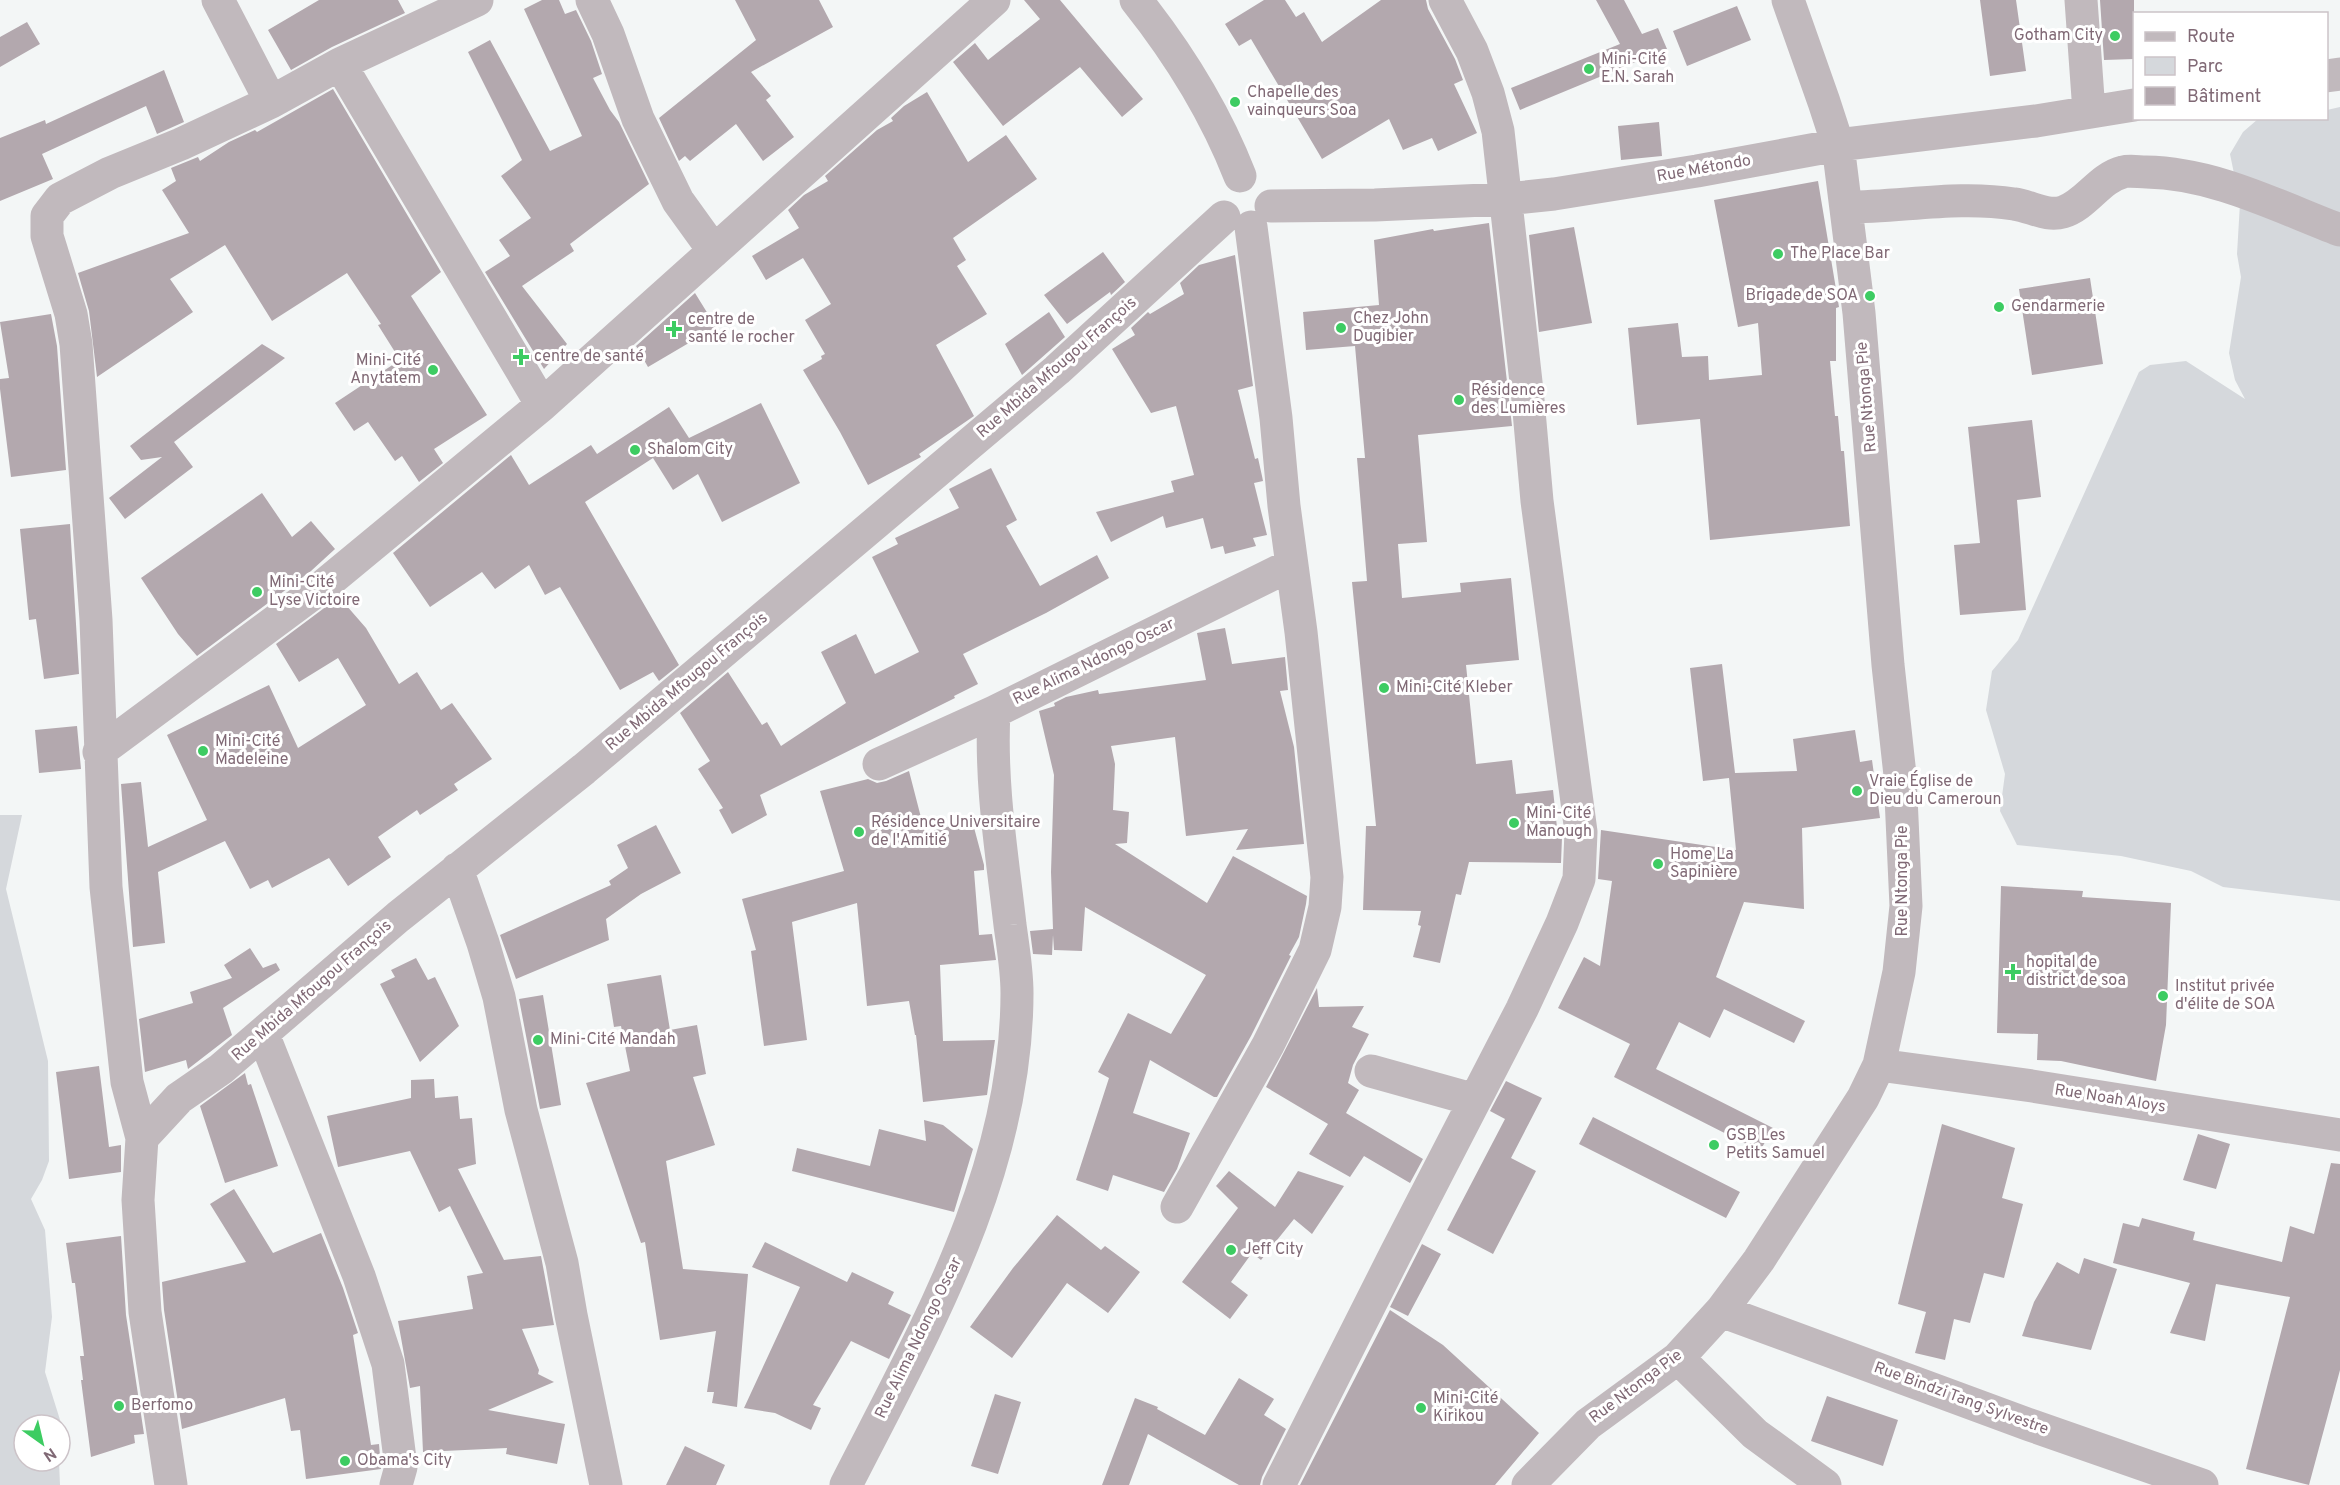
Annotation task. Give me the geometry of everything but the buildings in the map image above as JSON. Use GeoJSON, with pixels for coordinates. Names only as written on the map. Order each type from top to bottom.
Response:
{"type":"FeatureCollection","features":[{"type":"Feature","properties":{"kind":"street"},"geometry":{"type":"LineString","coordinates":[[218,0],[271,102]]}},
{"type":"Feature","properties":{"kind":"street"},"geometry":{"type":"LineString","coordinates":[[171,1485],[145,1312],[138,1200],[142,1138],[127,1082],[106,887],[99,752],[96,620],[76,344],[71,314],[47,236],[47,216],[60,199],[110,173],[181,144],[271,102],[340,64],[477,0]]}},
{"type":"Feature","properties":{"kind":"street"},"geometry":{"type":"LineString","coordinates":[[592,0],[608,34],[638,119],[678,201],[714,251]]}},
{"type":"Feature","properties":{"kind":"street"},"geometry":{"type":"LineString","coordinates":[[99,752],[322,586],[542,405],[994,0]]}},
{"type":"Feature","properties":{"kind":"street"},"geometry":{"type":"LineString","coordinates":[[1136,0],[1166,38],[1200,93],[1227,144],[1240,176]]}},
{"type":"Feature","properties":{"kind":"street"},"geometry":{"type":"LineString","coordinates":[[1279,1485],[1522,1009],[1562,923],[1579,879],[1581,832],[1536,501],[1507,199],[1498,131],[1488,93],[1472,51],[1445,0]]}},
{"type":"Feature","properties":{"kind":"street","name":"Rue Ntonga Pie"},"geometry":{"type":"LineString","coordinates":[[1528,1485],[1588,1424],[1678,1358],[1720,1311],[1759,1260],[1863,1098],[1879,1065],[1904,941],[1906,906],[1900,775],[1888,665],[1859,313],[1847,207],[1838,145],[1788,0]]}},
{"type":"Feature","properties":{"kind":"street"},"geometry":{"type":"LineString","coordinates":[[2081,0],[2089,112]]}},
{"type":"Feature","properties":{"kind":"street"},"geometry":{"type":"LineString","coordinates":[[340,64],[542,405]]}},
{"type":"Feature","properties":{"kind":"street","name":"Rue Métondo"},"geometry":{"type":"LineString","coordinates":[[1249,216],[1375,205],[1507,199],[1554,194],[1838,145],[2036,121],[2133,105]]}},
{"type":"Feature","properties":{"kind":"street"},"geometry":{"type":"LineString","coordinates":[[1847,207],[1882,207],[1979,200],[2017,204],[2047,213],[2064,212],[2101,183],[2123,172],[2175,172],[2223,184],[2340,230]]}},
{"type":"Feature","properties":{"kind":"street"},"geometry":{"type":"LineString","coordinates":[[1240,176],[1259,179],[1267,186],[1271,196],[1249,216],[1220,207],[1219,197],[1230,180],[1240,176]]}},
{"type":"Feature","properties":{"kind":"street"},"geometry":{"type":"LineString","coordinates":[[1176,1207],[1268,1045],[1315,950],[1325,907],[1327,877],[1276,418],[1249,216]]}},
{"type":"Feature","properties":{"kind":"street","name":"Rue Mbida Mfougou François"},"geometry":{"type":"LineString","coordinates":[[142,1138],[179,1098],[221,1069],[263,1035],[398,916],[584,769],[1057,370],[1249,216]]}},
{"type":"Feature","properties":{"kind":"street","name":"Rue Alima Ndongo Oscar"},"geometry":{"type":"LineString","coordinates":[[846,1485],[942,1296],[973,1221],[1003,1118],[1016,1037],[1017,990],[993,766],[994,712],[1291,565]]}},
{"type":"Feature","properties":{"kind":"street"},"geometry":{"type":"LineString","coordinates":[[879,764],[994,712]]}},
{"type":"Feature","properties":{"kind":"street"},"geometry":{"type":"LineString","coordinates":[[458,869],[499,997],[524,1120],[562,1263],[606,1485]]}},
{"type":"Feature","properties":{"kind":"street"},"geometry":{"type":"LineString","coordinates":[[263,1035],[359,1276],[388,1364],[401,1467],[396,1485]]}},
{"type":"Feature","properties":{"kind":"street","name":"Rue Noah Aloys"},"geometry":{"type":"LineString","coordinates":[[1879,1065],[2032,1086],[2340,1135]]}},
{"type":"Feature","properties":{"kind":"street"},"geometry":{"type":"LineString","coordinates":[[1371,1071],[1475,1100]]}},
{"type":"Feature","properties":{"kind":"street","name":"Rue Bindzi Tang Sylvestre"},"geometry":{"type":"LineString","coordinates":[[1720,1311],[2030,1425],[2202,1485]]}},
{"type":"Feature","properties":{"kind":"street"},"geometry":{"type":"LineString","coordinates":[[1678,1358],[1755,1434],[1825,1485]]}},
{"type":"Feature","properties":{"kind":"green space"},"geometry":{"type":"Polygon","coordinates":[[[2340,107],[2340,901],[2223,887],[2191,871],[2121,856],[2017,845],[2000,811],[2005,774],[1986,710],[1992,671],[2018,640],[2139,372],[2150,365],[2186,361],[2245,399],[2235,380],[2229,353],[2241,277],[2237,254],[2240,203],[2230,154],[2243,132],[2257,120],[2328,120],[2328,110],[2340,107]]]}},
{"type":"Feature","properties":{"kind":"green space"},"geometry":{"type":"Polygon","coordinates":[[[0,815],[22,815],[6,889],[48,1061],[49,1161],[42,1180],[31,1199],[45,1230],[52,1317],[45,1372],[58,1413],[12,1413],[12,1473],[60,1473],[60,1485],[0,1485],[0,815]]]}},
{"type":"Feature","properties":{"kind":"place","name":"Gotham City"},"geometry":{"type":"Point","coordinates":[2115,36]}},
{"type":"Feature","properties":{"kind":"place","name":"Mini-Cité E.N. Sarah"},"geometry":{"type":"Point","coordinates":[1589,69]}},
{"type":"Feature","properties":{"kind":"place","name":"Chapelle des vainqueurs Soa"},"geometry":{"type":"Point","coordinates":[1235,102]}},
{"type":"Feature","properties":{"kind":"place","name":"The Place Bar"},"geometry":{"type":"Point","coordinates":[1778,254]}},
{"type":"Feature","properties":{"kind":"place","name":"Brigade de SOA"},"geometry":{"type":"Point","coordinates":[1870,296]}},
{"type":"Feature","properties":{"kind":"place","name":"Gendarmerie"},"geometry":{"type":"Point","coordinates":[1999,307]}},
{"type":"Feature","properties":{"kind":"place","name":"Chez John Dugibier"},"geometry":{"type":"Point","coordinates":[1341,328]}},
{"type":"Feature","properties":{"kind":"place","name":"centre de santé le rocher"},"geometry":{"type":"Point","coordinates":[674,329]}},
{"type":"Feature","properties":{"kind":"place","name":"centre de santé"},"geometry":{"type":"Point","coordinates":[521,357]}},
{"type":"Feature","properties":{"kind":"place","name":"Mini-Cité Anytatem"},"geometry":{"type":"Point","coordinates":[433,370]}},
{"type":"Feature","properties":{"kind":"place","name":"Résidence des Lumières"},"geometry":{"type":"Point","coordinates":[1459,400]}},
{"type":"Feature","properties":{"kind":"place","name":"Shalom City"},"geometry":{"type":"Point","coordinates":[635,450]}},
{"type":"Feature","properties":{"kind":"place","name":"Mini-Cité Lyse Victoire"},"geometry":{"type":"Point","coordinates":[257,592]}},
{"type":"Feature","properties":{"kind":"place","name":"Mini-Cité Kleber"},"geometry":{"type":"Point","coordinates":[1384,688]}},
{"type":"Feature","properties":{"kind":"place","name":"Mini-Cité Madeleine"},"geometry":{"type":"Point","coordinates":[203,751]}},
{"type":"Feature","properties":{"kind":"place","name":"Vraie Église de Dieu du Cameroun"},"geometry":{"type":"Point","coordinates":[1857,791]}},
{"type":"Feature","properties":{"kind":"place","name":"Mini-Cité Manough"},"geometry":{"type":"Point","coordinates":[1514,823]}},
{"type":"Feature","properties":{"kind":"place","name":"Résidence Universitaire de l'Amitié"},"geometry":{"type":"Point","coordinates":[859,832]}},
{"type":"Feature","properties":{"kind":"place","name":"Home La Sapinière"},"geometry":{"type":"Point","coordinates":[1658,864]}},
{"type":"Feature","properties":{"kind":"place","name":"hopital de district de soa"},"geometry":{"type":"Point","coordinates":[2013,972]}},
{"type":"Feature","properties":{"kind":"place","name":"Institut privée d'élite de SOA"},"geometry":{"type":"Point","coordinates":[2163,996]}},
{"type":"Feature","properties":{"kind":"place","name":"Mini-Cité Mandah"},"geometry":{"type":"Point","coordinates":[538,1040]}},
{"type":"Feature","properties":{"kind":"place","name":"GSB Les Petits Samuel"},"geometry":{"type":"Point","coordinates":[1714,1145]}},
{"type":"Feature","properties":{"kind":"place","name":"Jeff City"},"geometry":{"type":"Point","coordinates":[1231,1250]}},
{"type":"Feature","properties":{"kind":"place","name":"Berfomo"},"geometry":{"type":"Point","coordinates":[119,1406]}},
{"type":"Feature","properties":{"kind":"place","name":"Mini-Cité Kirikou"},"geometry":{"type":"Point","coordinates":[1421,1408]}},
{"type":"Feature","properties":{"kind":"place","name":"Obama's City"},"geometry":{"type":"Point","coordinates":[345,1461]}}]}
